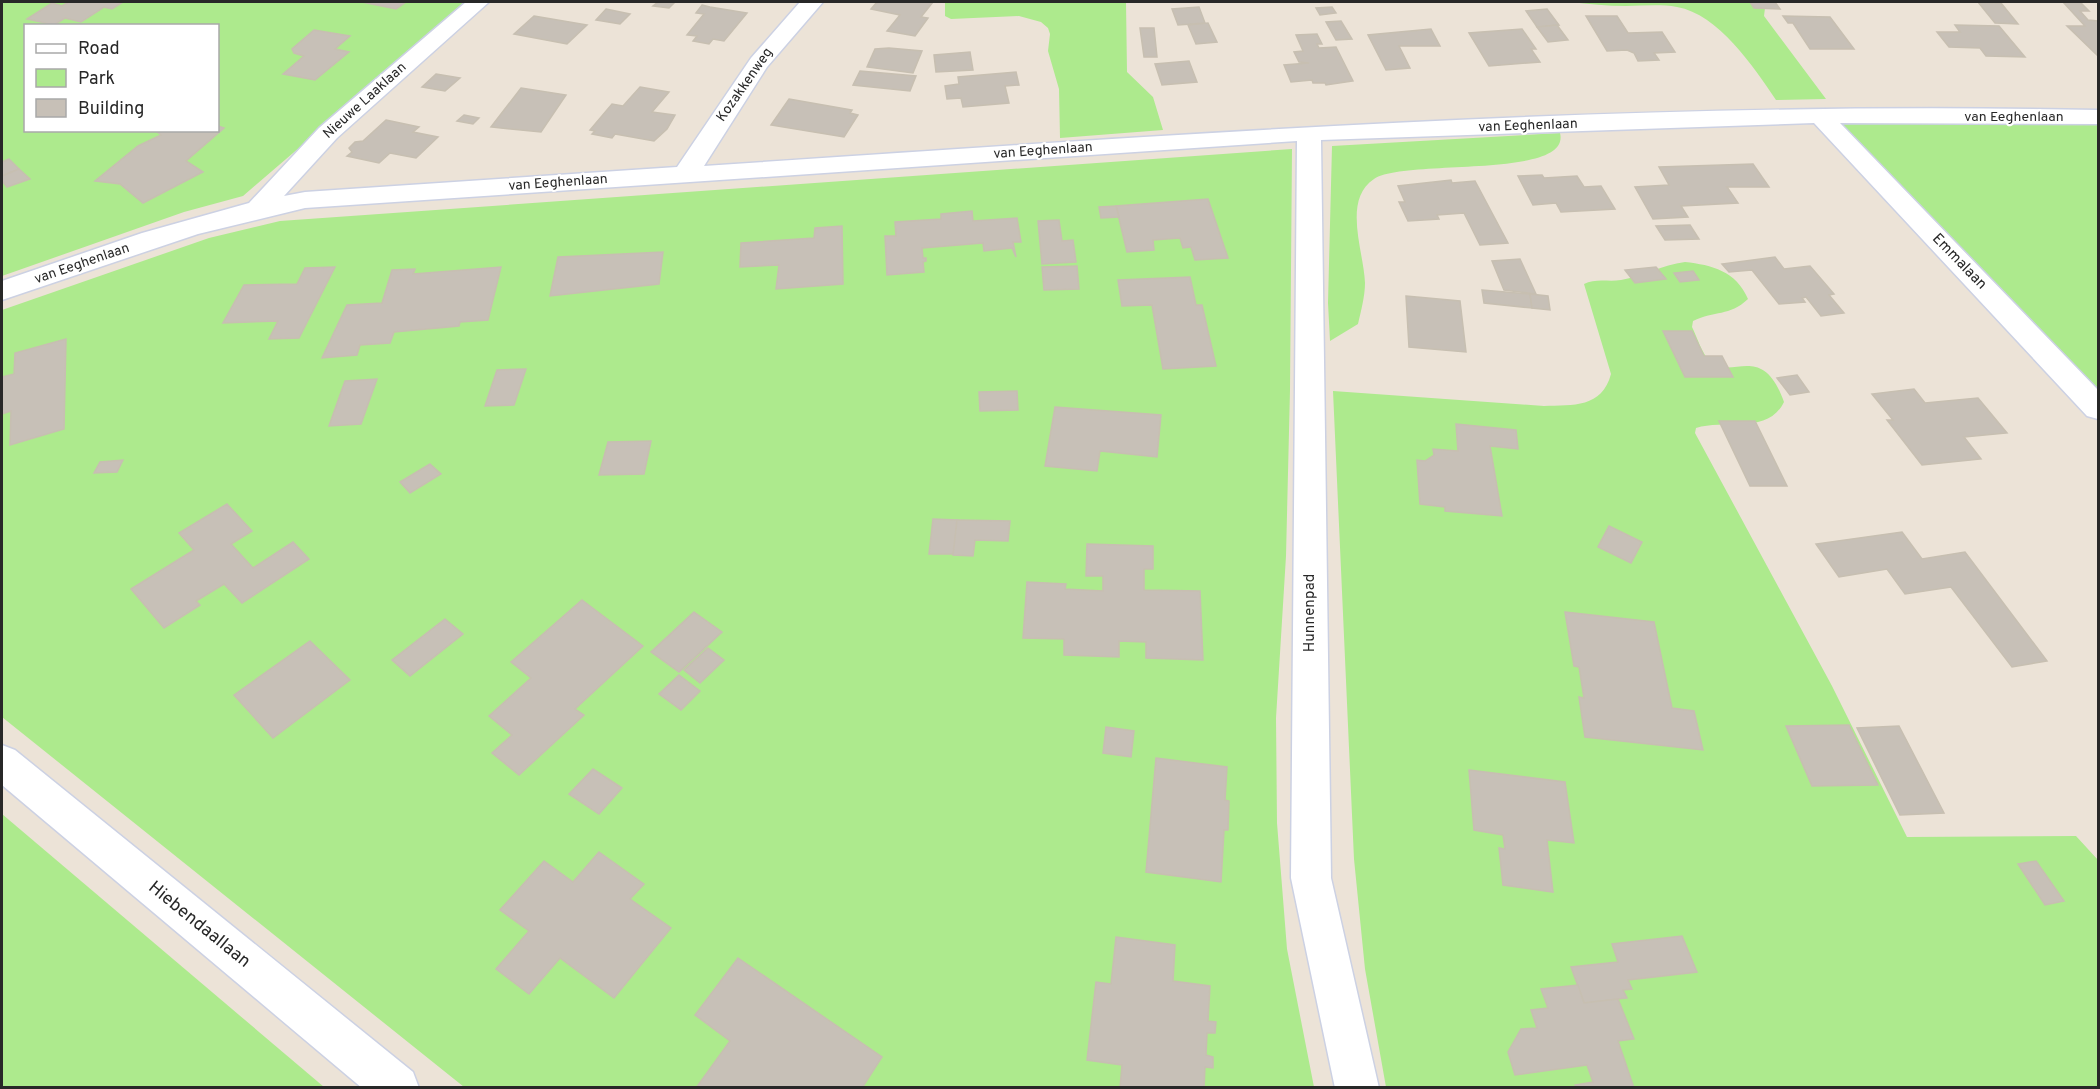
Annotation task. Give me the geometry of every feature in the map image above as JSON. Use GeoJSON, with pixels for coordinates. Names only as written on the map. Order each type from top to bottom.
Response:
{"type":"FeatureCollection","features":[{"type":"Feature","properties":{"kind":"street","name":"Nieuwe Laaklaan"},"geometry":{"type":"LineString","coordinates":[[260,208],[328,133],[478,2]]}},
{"type":"Feature","properties":{"kind":"street","name":"Kozakkenweg"},"geometry":{"type":"LineString","coordinates":[[685,175],[747,79],[795,18],[812,2]]}},
{"type":"Feature","properties":{"kind":"street","name":"van Eeghenlaan"},"geometry":{"type":"LineString","coordinates":[[2,291],[187,227],[260,208],[304,200],[1309,133],[1820,116],[2098,117]]}},
{"type":"Feature","properties":{"kind":"street","name":"Emmalaan"},"geometry":{"type":"LineString","coordinates":[[1820,116],[2098,408]]}},
{"type":"Feature","properties":{"kind":"street","name":"Hunnenpad"},"geometry":{"type":"LineString","coordinates":[[1309,133],[1311,878],[1357,1088]]}},
{"type":"Feature","properties":{"kind":"street","name":"Hiebendaallaan"},"geometry":{"type":"LineString","coordinates":[[2,762],[397,1088]]}},
{"type":"Feature","properties":{"kind":"green space"},"geometry":{"type":"Polygon","coordinates":[[[2,2],[469,2],[243,196],[184,212],[2,276],[2,2]]]}},
{"type":"Feature","properties":{"kind":"green space"},"geometry":{"type":"Polygon","coordinates":[[[945,2],[1126,2],[1127,72],[1153,97],[1163,130],[1060,138],[1059,89],[1048,51],[1050,34],[1048,28],[1041,22],[1019,16],[951,19],[945,16],[945,2]]]}},
{"type":"Feature","properties":{"kind":"green space"},"geometry":{"type":"Polygon","coordinates":[[[1570,2],[1807,2],[1769,3],[1765,8],[1764,16],[1826,99],[1776,100],[1734,44],[1707,20],[1692,12],[1677,7],[1612,6],[1570,2]]]}},
{"type":"Feature","properties":{"kind":"green space"},"geometry":{"type":"Polygon","coordinates":[[[1835,122],[2098,124],[2098,390],[1835,122]]]}},
{"type":"Feature","properties":{"kind":"green space"},"geometry":{"type":"Polygon","coordinates":[[[1560,133],[1557,148],[1540,157],[1514,163],[1391,173],[1374,179],[1364,188],[1359,200],[1357,227],[1364,270],[1364,298],[1358,324],[1330,341],[1328,303],[1332,146],[1560,133]]]}},
{"type":"Feature","properties":{"kind":"green space"},"geometry":{"type":"Polygon","coordinates":[[[1292,149],[1290,390],[1286,556],[1276,718],[1277,823],[1287,949],[1314,1087],[464,1087],[2,717],[2,310],[209,238],[280,221],[1292,149]]]}},
{"type":"Feature","properties":{"kind":"green space"},"geometry":{"type":"Polygon","coordinates":[[[1685,262],[1705,265],[1722,271],[1737,282],[1748,299],[1728,311],[1693,321],[1692,327],[1707,358],[1718,366],[1756,367],[1766,372],[1775,383],[1784,402],[1768,419],[1745,424],[1696,428],[1695,433],[1832,686],[1907,837],[2076,836],[2098,860],[2098,1087],[1386,1087],[1365,969],[1354,859],[1333,391],[1544,406],[1585,402],[1601,393],[1611,374],[1584,284],[1621,280],[1685,262]]]}},
{"type":"Feature","properties":{"kind":"green space"},"geometry":{"type":"Polygon","coordinates":[[[2,814],[324,1087],[2,1087],[2,814]]]}},
{"type":"Feature","properties":{"kind":"building"},"geometry":{"type":"Polygon","coordinates":[[[69,2],[123,2],[112,9],[104,7],[81,22],[65,18],[56,24],[50,24],[27,19],[52,3],[62,6],[69,2]]]}},
{"type":"Feature","properties":{"kind":"building"},"geometry":{"type":"Polygon","coordinates":[[[362,2],[406,2],[396,9],[362,2]]]}},
{"type":"Feature","properties":{"kind":"building"},"geometry":{"type":"Polygon","coordinates":[[[658,2],[675,2],[669,8],[653,6],[658,2]]]}},
{"type":"Feature","properties":{"kind":"building"},"geometry":{"type":"Polygon","coordinates":[[[877,2],[933,2],[921,17],[928,18],[915,36],[887,31],[900,15],[871,9],[877,2]]]}},
{"type":"Feature","properties":{"kind":"building"},"geometry":{"type":"Polygon","coordinates":[[[1750,2],[1775,2],[1780,9],[1754,8],[1750,2]]]}},
{"type":"Feature","properties":{"kind":"building"},"geometry":{"type":"Polygon","coordinates":[[[1978,2],[2001,3],[2018,24],[1995,23],[1978,2]]]}},
{"type":"Feature","properties":{"kind":"building"},"geometry":{"type":"Polygon","coordinates":[[[2063,2],[2080,2],[2089,11],[2080,11],[2088,20],[2098,21],[2098,56],[2067,26],[2085,26],[2063,2]]]}},
{"type":"Feature","properties":{"kind":"building"},"geometry":{"type":"Polygon","coordinates":[[[702,5],[747,13],[724,41],[713,39],[709,44],[693,41],[697,36],[687,35],[704,14],[696,13],[702,5]]]}},
{"type":"Feature","properties":{"kind":"building"},"geometry":{"type":"Polygon","coordinates":[[[1199,7],[1205,23],[1178,25],[1172,9],[1199,7]]]}},
{"type":"Feature","properties":{"kind":"building"},"geometry":{"type":"Polygon","coordinates":[[[1332,7],[1336,13],[1320,15],[1316,8],[1332,7]]]}},
{"type":"Feature","properties":{"kind":"building"},"geometry":{"type":"Polygon","coordinates":[[[606,9],[630,14],[620,24],[596,20],[606,9]]]}},
{"type":"Feature","properties":{"kind":"building"},"geometry":{"type":"Polygon","coordinates":[[[1547,9],[1559,25],[1537,27],[1526,11],[1547,9]]]}},
{"type":"Feature","properties":{"kind":"building"},"geometry":{"type":"Polygon","coordinates":[[[534,16],[587,25],[567,44],[514,34],[534,16]]]}},
{"type":"Feature","properties":{"kind":"building"},"geometry":{"type":"Polygon","coordinates":[[[1586,16],[1617,16],[1628,33],[1662,32],[1675,52],[1654,53],[1659,60],[1638,61],[1634,53],[1627,50],[1607,51],[1586,16]]]}},
{"type":"Feature","properties":{"kind":"building"},"geometry":{"type":"Polygon","coordinates":[[[1783,16],[1830,17],[1854,49],[1810,49],[1793,23],[1788,23],[1783,16]]]}},
{"type":"Feature","properties":{"kind":"building"},"geometry":{"type":"Polygon","coordinates":[[[1341,21],[1352,39],[1336,40],[1326,22],[1341,21]]]}},
{"type":"Feature","properties":{"kind":"building"},"geometry":{"type":"Polygon","coordinates":[[[1208,23],[1217,42],[1196,44],[1188,25],[1208,23]]]}},
{"type":"Feature","properties":{"kind":"building"},"geometry":{"type":"Polygon","coordinates":[[[1557,25],[1568,40],[1548,42],[1537,27],[1557,25]]]}},
{"type":"Feature","properties":{"kind":"building"},"geometry":{"type":"Polygon","coordinates":[[[1955,25],[1999,26],[2025,57],[1986,56],[1980,48],[1949,47],[1937,32],[1960,32],[1955,25]]]}},
{"type":"Feature","properties":{"kind":"building"},"geometry":{"type":"Polygon","coordinates":[[[1140,28],[1154,28],[1157,57],[1144,57],[1140,28]]]}},
{"type":"Feature","properties":{"kind":"building"},"geometry":{"type":"Polygon","coordinates":[[[1431,29],[1440,46],[1399,46],[1410,68],[1386,70],[1368,35],[1431,29]]]}},
{"type":"Feature","properties":{"kind":"building"},"geometry":{"type":"Polygon","coordinates":[[[1522,29],[1536,49],[1531,49],[1540,62],[1489,66],[1469,33],[1522,29]]]}},
{"type":"Feature","properties":{"kind":"building"},"geometry":{"type":"Polygon","coordinates":[[[314,30],[350,36],[335,49],[349,52],[315,80],[283,74],[304,56],[294,53],[292,49],[314,30]]]}},
{"type":"Feature","properties":{"kind":"building"},"geometry":{"type":"Polygon","coordinates":[[[1317,34],[1322,44],[1317,44],[1319,48],[1336,47],[1353,81],[1326,85],[1325,83],[1313,83],[1312,80],[1291,82],[1284,65],[1309,63],[1299,62],[1294,52],[1303,51],[1296,35],[1317,34]]]}},
{"type":"Feature","properties":{"kind":"building"},"geometry":{"type":"Polygon","coordinates":[[[875,49],[922,51],[913,73],[867,67],[875,49]]]}},
{"type":"Feature","properties":{"kind":"building"},"geometry":{"type":"Polygon","coordinates":[[[970,52],[973,70],[936,72],[934,55],[970,52]]]}},
{"type":"Feature","properties":{"kind":"building"},"geometry":{"type":"Polygon","coordinates":[[[1189,61],[1197,82],[1162,85],[1155,64],[1189,61]]]}},
{"type":"Feature","properties":{"kind":"building"},"geometry":{"type":"Polygon","coordinates":[[[860,71],[916,76],[910,91],[853,85],[860,71]]]}},
{"type":"Feature","properties":{"kind":"building"},"geometry":{"type":"Polygon","coordinates":[[[1016,72],[1019,85],[1005,86],[1009,103],[963,107],[961,98],[947,99],[945,86],[959,84],[958,77],[1016,72]]]}},
{"type":"Feature","properties":{"kind":"building"},"geometry":{"type":"Polygon","coordinates":[[[436,74],[460,78],[445,91],[422,87],[436,74]]]}},
{"type":"Feature","properties":{"kind":"building"},"geometry":{"type":"Polygon","coordinates":[[[640,87],[669,92],[652,112],[675,115],[667,129],[654,141],[615,134],[612,138],[592,134],[595,131],[590,130],[612,104],[623,106],[640,87]]]}},
{"type":"Feature","properties":{"kind":"building"},"geometry":{"type":"Polygon","coordinates":[[[521,88],[566,95],[541,132],[491,127],[521,88]]]}},
{"type":"Feature","properties":{"kind":"building"},"geometry":{"type":"Polygon","coordinates":[[[789,99],[852,110],[850,113],[858,115],[844,137],[771,125],[789,99]]]}},
{"type":"Feature","properties":{"kind":"building"},"geometry":{"type":"Polygon","coordinates":[[[464,115],[479,118],[473,124],[457,121],[464,115]]]}},
{"type":"Feature","properties":{"kind":"building"},"geometry":{"type":"Polygon","coordinates":[[[386,120],[419,127],[413,132],[438,137],[416,158],[390,153],[379,163],[347,156],[352,152],[349,148],[355,142],[363,141],[386,120]]]}},
{"type":"Feature","properties":{"kind":"building"},"geometry":{"type":"Polygon","coordinates":[[[219,126],[224,128],[186,161],[203,172],[143,203],[120,184],[95,181],[138,146],[161,135],[157,132],[219,132],[219,126]]]}},
{"type":"Feature","properties":{"kind":"building"},"geometry":{"type":"Polygon","coordinates":[[[9,159],[19,169],[2,176],[2,162],[9,159]]]}},
{"type":"Feature","properties":{"kind":"building"},"geometry":{"type":"Polygon","coordinates":[[[1753,164],[1769,187],[1727,187],[1738,203],[1681,206],[1688,217],[1653,219],[1635,187],[1669,185],[1659,167],[1753,164]]]}},
{"type":"Feature","properties":{"kind":"building"},"geometry":{"type":"Polygon","coordinates":[[[19,169],[30,179],[7,187],[2,181],[2,176],[19,169]]]}},
{"type":"Feature","properties":{"kind":"building"},"geometry":{"type":"Polygon","coordinates":[[[1542,175],[1544,178],[1577,176],[1584,187],[1601,186],[1615,209],[1561,212],[1556,203],[1533,205],[1518,176],[1542,175]]]}},
{"type":"Feature","properties":{"kind":"building"},"geometry":{"type":"Polygon","coordinates":[[[1451,180],[1452,183],[1475,181],[1508,243],[1480,245],[1464,213],[1437,215],[1439,219],[1408,221],[1399,202],[1405,202],[1398,186],[1451,180]]]}},
{"type":"Feature","properties":{"kind":"building"},"geometry":{"type":"Polygon","coordinates":[[[1208,199],[1228,258],[1195,260],[1191,247],[1183,248],[1180,238],[1153,240],[1154,250],[1127,252],[1116,206],[1208,199]]]}},
{"type":"Feature","properties":{"kind":"building"},"geometry":{"type":"Polygon","coordinates":[[[1116,206],[1119,217],[1101,218],[1099,207],[1116,206]]]}},
{"type":"Feature","properties":{"kind":"building"},"geometry":{"type":"Polygon","coordinates":[[[972,211],[973,221],[1017,218],[1021,242],[1013,242],[1016,257],[1012,248],[984,251],[983,243],[922,248],[923,258],[926,258],[923,262],[924,272],[887,275],[885,236],[896,236],[895,222],[941,219],[941,214],[972,211]]]}},
{"type":"Feature","properties":{"kind":"building"},"geometry":{"type":"Polygon","coordinates":[[[1059,220],[1062,241],[1073,240],[1076,262],[1042,264],[1038,221],[1059,220]]]}},
{"type":"Feature","properties":{"kind":"building"},"geometry":{"type":"Polygon","coordinates":[[[1690,225],[1699,239],[1665,240],[1656,226],[1690,225]]]}},
{"type":"Feature","properties":{"kind":"building"},"geometry":{"type":"Polygon","coordinates":[[[842,226],[843,284],[776,289],[779,265],[740,267],[741,243],[814,238],[815,228],[842,226]]]}},
{"type":"Feature","properties":{"kind":"building"},"geometry":{"type":"Polygon","coordinates":[[[663,252],[659,284],[550,296],[558,257],[663,252]]]}},
{"type":"Feature","properties":{"kind":"building"},"geometry":{"type":"Polygon","coordinates":[[[1775,257],[1784,269],[1810,266],[1834,294],[1829,295],[1844,313],[1821,316],[1806,297],[1802,298],[1805,302],[1779,304],[1752,270],[1729,272],[1722,264],[1775,257]]]}},
{"type":"Feature","properties":{"kind":"building"},"geometry":{"type":"Polygon","coordinates":[[[1520,259],[1536,294],[1504,290],[1492,261],[1520,259]]]}},
{"type":"Feature","properties":{"kind":"building"},"geometry":{"type":"Polygon","coordinates":[[[1077,266],[1079,289],[1044,290],[1042,267],[1077,266]]]}},
{"type":"Feature","properties":{"kind":"building"},"geometry":{"type":"Polygon","coordinates":[[[335,267],[299,338],[269,339],[278,321],[223,323],[244,285],[297,284],[305,268],[335,267]]]}},
{"type":"Feature","properties":{"kind":"building"},"geometry":{"type":"Polygon","coordinates":[[[501,267],[488,320],[460,322],[459,326],[394,332],[390,343],[360,345],[357,355],[322,358],[347,305],[382,303],[392,270],[415,269],[413,274],[501,267]]]}},
{"type":"Feature","properties":{"kind":"building"},"geometry":{"type":"Polygon","coordinates":[[[1656,267],[1666,279],[1635,283],[1625,270],[1656,267]]]}},
{"type":"Feature","properties":{"kind":"building"},"geometry":{"type":"Polygon","coordinates":[[[1693,271],[1699,280],[1680,282],[1674,273],[1693,271]]]}},
{"type":"Feature","properties":{"kind":"building"},"geometry":{"type":"Polygon","coordinates":[[[1190,277],[1196,305],[1202,305],[1216,366],[1163,369],[1152,305],[1122,306],[1118,280],[1190,277]]]}},
{"type":"Feature","properties":{"kind":"building"},"geometry":{"type":"Polygon","coordinates":[[[1482,290],[1530,294],[1532,308],[1484,303],[1482,290]]]}},
{"type":"Feature","properties":{"kind":"building"},"geometry":{"type":"Polygon","coordinates":[[[1530,294],[1548,296],[1550,310],[1532,308],[1530,294]]]}},
{"type":"Feature","properties":{"kind":"building"},"geometry":{"type":"Polygon","coordinates":[[[1406,296],[1460,301],[1466,352],[1409,347],[1406,296]]]}},
{"type":"Feature","properties":{"kind":"building"},"geometry":{"type":"Polygon","coordinates":[[[1663,331],[1692,331],[1704,356],[1722,356],[1733,377],[1685,377],[1663,331]]]}},
{"type":"Feature","properties":{"kind":"building"},"geometry":{"type":"Polygon","coordinates":[[[66,339],[64,429],[10,445],[11,411],[2,414],[2,377],[14,374],[15,353],[66,339]]]}},
{"type":"Feature","properties":{"kind":"building"},"geometry":{"type":"Polygon","coordinates":[[[526,369],[514,405],[485,406],[497,370],[526,369]]]}},
{"type":"Feature","properties":{"kind":"building"},"geometry":{"type":"Polygon","coordinates":[[[1797,375],[1809,392],[1790,395],[1777,378],[1797,375]]]}},
{"type":"Feature","properties":{"kind":"building"},"geometry":{"type":"Polygon","coordinates":[[[377,379],[361,424],[329,426],[345,381],[377,379]]]}},
{"type":"Feature","properties":{"kind":"building"},"geometry":{"type":"Polygon","coordinates":[[[1914,389],[1925,403],[1978,398],[2007,433],[1964,437],[1981,459],[1922,465],[1887,420],[1893,420],[1872,394],[1914,389]]]}},
{"type":"Feature","properties":{"kind":"building"},"geometry":{"type":"Polygon","coordinates":[[[1017,391],[1018,410],[980,411],[979,392],[1017,391]]]}},
{"type":"Feature","properties":{"kind":"building"},"geometry":{"type":"Polygon","coordinates":[[[1055,407],[1161,415],[1157,457],[1100,451],[1097,471],[1045,466],[1055,407]]]}},
{"type":"Feature","properties":{"kind":"building"},"geometry":{"type":"Polygon","coordinates":[[[1719,421],[1755,421],[1787,486],[1750,486],[1719,421]]]}},
{"type":"Feature","properties":{"kind":"building"},"geometry":{"type":"Polygon","coordinates":[[[1456,424],[1516,430],[1518,449],[1490,446],[1502,516],[1445,511],[1445,507],[1420,504],[1417,460],[1425,461],[1434,455],[1433,449],[1458,451],[1456,424]]]}},
{"type":"Feature","properties":{"kind":"building"},"geometry":{"type":"Polygon","coordinates":[[[651,441],[644,474],[599,475],[608,442],[651,441]]]}},
{"type":"Feature","properties":{"kind":"building"},"geometry":{"type":"Polygon","coordinates":[[[123,460],[117,472],[94,473],[100,462],[123,460]]]}},
{"type":"Feature","properties":{"kind":"building"},"geometry":{"type":"Polygon","coordinates":[[[430,464],[441,474],[410,493],[400,482],[430,464]]]}},
{"type":"Feature","properties":{"kind":"building"},"geometry":{"type":"Polygon","coordinates":[[[227,504],[252,531],[231,544],[253,568],[293,542],[309,559],[242,603],[224,584],[196,601],[200,605],[164,628],[131,589],[194,550],[179,533],[227,504]]]}},
{"type":"Feature","properties":{"kind":"building"},"geometry":{"type":"Polygon","coordinates":[[[933,519],[957,520],[954,554],[929,554],[933,519]]]}},
{"type":"Feature","properties":{"kind":"building"},"geometry":{"type":"Polygon","coordinates":[[[957,520],[1010,521],[1008,541],[975,540],[973,556],[953,555],[957,520]]]}},
{"type":"Feature","properties":{"kind":"building"},"geometry":{"type":"Polygon","coordinates":[[[1609,526],[1642,542],[1631,563],[1598,547],[1609,526]]]}},
{"type":"Feature","properties":{"kind":"building"},"geometry":{"type":"Polygon","coordinates":[[[1902,532],[1922,559],[1965,552],[2047,661],[2012,667],[1951,587],[1905,594],[1887,569],[1839,577],[1816,544],[1902,532]]]}},
{"type":"Feature","properties":{"kind":"building"},"geometry":{"type":"Polygon","coordinates":[[[1087,544],[1153,546],[1153,569],[1144,569],[1144,590],[1200,591],[1203,660],[1146,658],[1146,642],[1119,641],[1119,657],[1064,655],[1064,639],[1023,638],[1027,582],[1066,584],[1065,589],[1103,591],[1103,576],[1086,576],[1087,544]]]}},
{"type":"Feature","properties":{"kind":"building"},"geometry":{"type":"Polygon","coordinates":[[[582,600],[643,646],[575,709],[584,715],[519,775],[492,753],[512,735],[489,716],[531,678],[511,662],[582,600]]]}},
{"type":"Feature","properties":{"kind":"building"},"geometry":{"type":"Polygon","coordinates":[[[694,612],[722,632],[679,672],[651,652],[694,612]]]}},
{"type":"Feature","properties":{"kind":"building"},"geometry":{"type":"Polygon","coordinates":[[[1565,612],[1654,622],[1672,708],[1694,711],[1703,750],[1585,737],[1579,697],[1584,698],[1579,667],[1574,666],[1565,612]]]}},
{"type":"Feature","properties":{"kind":"building"},"geometry":{"type":"Polygon","coordinates":[[[445,619],[463,634],[410,676],[392,660],[445,619]]]}},
{"type":"Feature","properties":{"kind":"building"},"geometry":{"type":"Polygon","coordinates":[[[310,641],[350,680],[273,738],[234,695],[310,641]]]}},
{"type":"Feature","properties":{"kind":"building"},"geometry":{"type":"Polygon","coordinates":[[[708,648],[724,660],[700,683],[684,670],[708,648]]]}},
{"type":"Feature","properties":{"kind":"building"},"geometry":{"type":"Polygon","coordinates":[[[679,675],[700,691],[681,710],[659,694],[679,675]]]}},
{"type":"Feature","properties":{"kind":"building"},"geometry":{"type":"Polygon","coordinates":[[[1849,725],[1878,785],[1812,786],[1786,726],[1849,725]]]}},
{"type":"Feature","properties":{"kind":"building"},"geometry":{"type":"Polygon","coordinates":[[[1899,726],[1944,813],[1900,815],[1857,728],[1899,726]]]}},
{"type":"Feature","properties":{"kind":"building"},"geometry":{"type":"Polygon","coordinates":[[[1106,727],[1134,731],[1131,757],[1103,753],[1106,727]]]}},
{"type":"Feature","properties":{"kind":"building"},"geometry":{"type":"Polygon","coordinates":[[[1156,758],[1227,767],[1225,800],[1229,801],[1228,830],[1224,830],[1221,882],[1146,872],[1156,758]]]}},
{"type":"Feature","properties":{"kind":"building"},"geometry":{"type":"Polygon","coordinates":[[[593,769],[622,788],[599,814],[569,794],[593,769]]]}},
{"type":"Feature","properties":{"kind":"building"},"geometry":{"type":"Polygon","coordinates":[[[1469,770],[1565,782],[1574,843],[1547,840],[1553,892],[1503,885],[1499,848],[1505,849],[1503,835],[1474,830],[1469,770]]]}},
{"type":"Feature","properties":{"kind":"building"},"geometry":{"type":"Polygon","coordinates":[[[599,852],[644,884],[630,899],[671,928],[614,998],[560,958],[529,994],[496,969],[529,931],[500,910],[544,861],[573,882],[599,852]]]}},
{"type":"Feature","properties":{"kind":"building"},"geometry":{"type":"Polygon","coordinates":[[[2036,861],[2064,901],[2045,905],[2018,864],[2036,861]]]}},
{"type":"Feature","properties":{"kind":"building"},"geometry":{"type":"Polygon","coordinates":[[[1682,936],[1697,972],[1628,980],[1632,989],[1623,990],[1627,998],[1584,1003],[1571,967],[1618,962],[1612,944],[1682,936]]]}},
{"type":"Feature","properties":{"kind":"building"},"geometry":{"type":"Polygon","coordinates":[[[1116,937],[1175,945],[1173,981],[1210,986],[1208,1021],[1216,1022],[1215,1033],[1207,1033],[1206,1055],[1213,1057],[1213,1068],[1205,1067],[1204,1088],[1120,1088],[1122,1065],[1087,1060],[1096,982],[1111,984],[1116,937]]]}},
{"type":"Feature","properties":{"kind":"building"},"geometry":{"type":"Polygon","coordinates":[[[738,958],[882,1057],[862,1088],[696,1088],[730,1041],[695,1015],[738,958]]]}},
{"type":"Feature","properties":{"kind":"building"},"geometry":{"type":"Polygon","coordinates":[[[1578,985],[1584,1003],[1618,999],[1634,1039],[1618,1041],[1634,1088],[1576,1088],[1575,1085],[1593,1082],[1587,1065],[1515,1075],[1508,1052],[1521,1029],[1537,1028],[1531,1010],[1548,1008],[1541,989],[1578,985]]]}}]}
